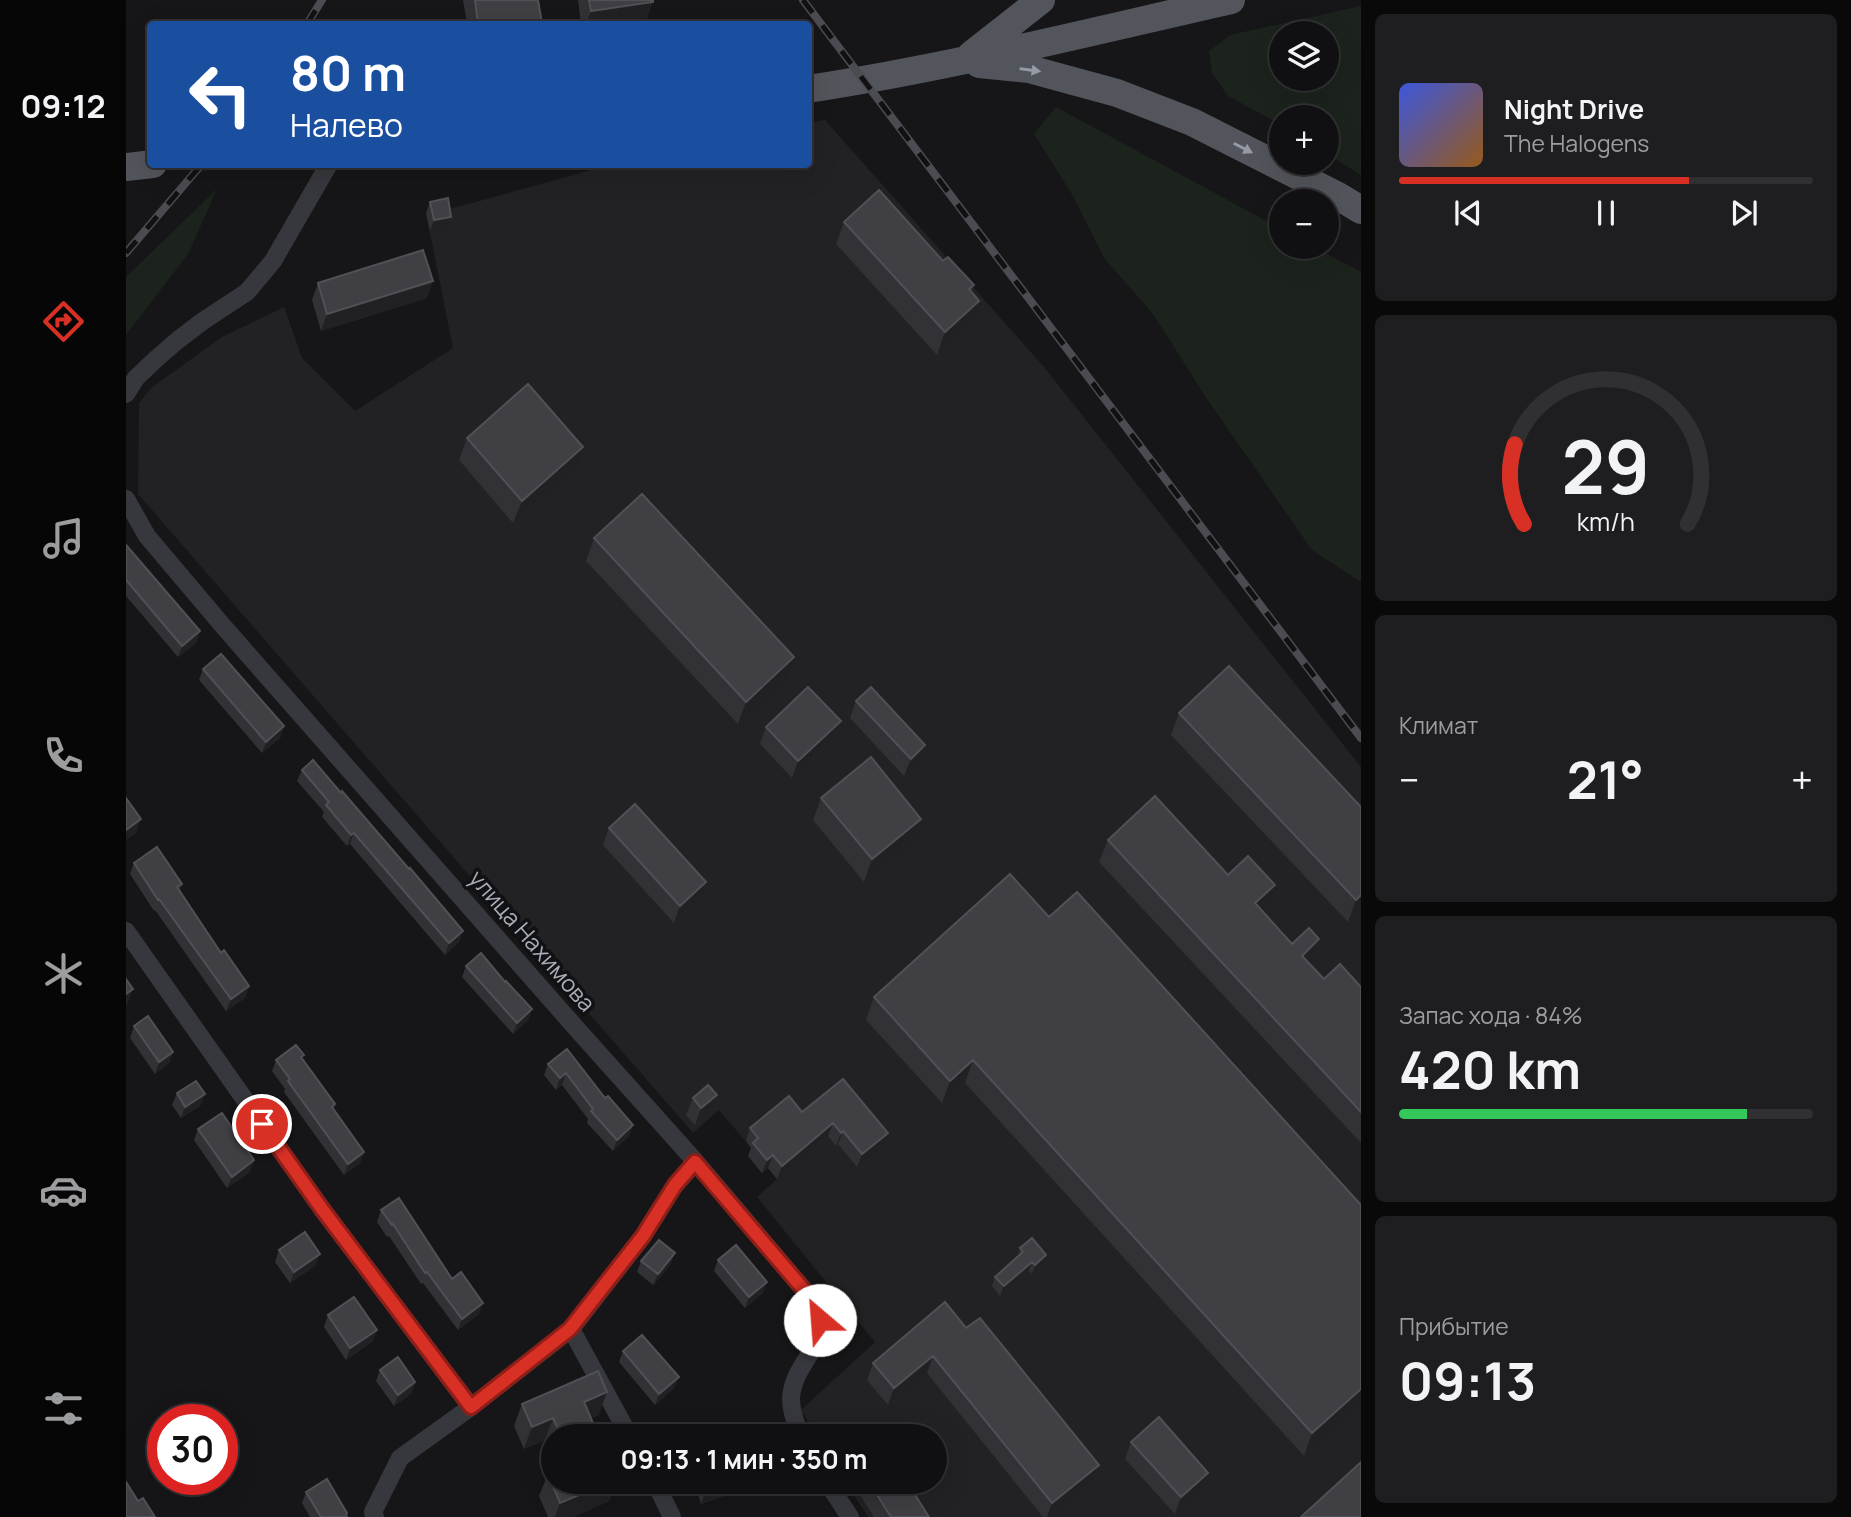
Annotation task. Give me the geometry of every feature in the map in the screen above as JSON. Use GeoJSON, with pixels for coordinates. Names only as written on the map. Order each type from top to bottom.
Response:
{"type":"FeatureCollection","features":[{"type":"Feature","properties":{"kind":"main road"},"geometry":{"type":"LineString","coordinates":[[963,61],[1041,0]]}},
{"type":"Feature","properties":{"kind":"main road"},"geometry":{"type":"LineString","coordinates":[[812,88],[963,61],[1231,0]]}},
{"type":"Feature","properties":{"kind":"main road"},"geometry":{"type":"LineString","coordinates":[[963,61],[1029,69],[1117,93],[1192,122],[1361,210]]}},
{"type":"Feature","properties":{"kind":"main road"},"geometry":{"type":"LineString","coordinates":[[126,167],[147,165]]}},
{"type":"Feature","properties":{"kind":"street"},"geometry":{"type":"LineString","coordinates":[[126,394],[131,375],[247,292],[273,261],[327,168]]}},
{"type":"Feature","properties":{"kind":"street","name":"улица Нахимова"},"geometry":{"type":"LineString","coordinates":[[126,499],[147,536],[215,616],[695,1162],[810,1297],[817,1308],[820,1332],[798,1375],[792,1399],[796,1424]]}},
{"type":"Feature","properties":{"kind":"street"},"geometry":{"type":"LineString","coordinates":[[126,931],[322,1209],[471,1407]]}},
{"type":"Feature","properties":{"kind":"street"},"geometry":{"type":"LineString","coordinates":[[374,1515],[400,1458],[471,1407],[570,1329],[643,1236],[675,1185],[695,1162]]}},
{"type":"Feature","properties":{"kind":"street"},"geometry":{"type":"LineString","coordinates":[[570,1329],[623,1424]]}},
{"type":"Feature","properties":{"kind":"street"},"geometry":{"type":"LineString","coordinates":[[661,1494],[672,1517]]}},
{"type":"Feature","properties":{"kind":"street"},"geometry":{"type":"LineString","coordinates":[[835,1494],[850,1517]]}},
{"type":"Feature","properties":{"kind":"shaded area"},"geometry":{"type":"Polygon","coordinates":[[[1361,6],[1361,175],[1339,161],[1339,105],[1269,105],[1269,118],[1228,96],[1212,73],[1209,51],[1230,35],[1269,26],[1269,91],[1339,91],[1339,21],[1293,21],[1361,6]]]}},
{"type":"Feature","properties":{"kind":"shaded area"},"geometry":{"type":"Polygon","coordinates":[[[1056,107],[1269,222],[1269,259],[1337,259],[1361,272],[1361,582],[1312,550],[1207,399],[1153,314],[1105,259],[1070,191],[1034,134],[1056,107]]]}},
{"type":"Feature","properties":{"kind":"shaded area"},"geometry":{"type":"Polygon","coordinates":[[[825,120],[1044,367],[1361,767],[1361,1517],[868,1517],[854,1494],[947,1494],[947,1424],[810,1424],[801,1410],[875,1342],[757,1197],[777,1179],[768,1168],[762,1173],[748,1156],[753,1150],[719,1110],[693,1133],[138,494],[139,403],[151,388],[222,337],[284,307],[302,358],[355,411],[453,348],[426,213],[465,205],[598,168],[812,168],[812,122],[825,120]]]}},
{"type":"Feature","properties":{"kind":"shaded area"},"geometry":{"type":"Polygon","coordinates":[[[217,189],[188,254],[126,335],[126,277],[217,189]]]}},
{"type":"Feature","properties":{"kind":"building"},"geometry":{"type":"Polygon","coordinates":[[[475,0],[538,0],[542,21],[478,21],[475,0]]]}},
{"type":"Feature","properties":{"kind":"building"},"geometry":{"type":"Polygon","coordinates":[[[589,0],[653,0],[653,2],[591,11],[589,0]]]}},
{"type":"Feature","properties":{"kind":"building"},"geometry":{"type":"Polygon","coordinates":[[[879,190],[943,261],[948,257],[974,285],[969,289],[979,301],[945,332],[844,222],[879,190]]]}},
{"type":"Feature","properties":{"kind":"building"},"geometry":{"type":"Polygon","coordinates":[[[448,198],[451,217],[434,220],[430,202],[448,198]]]}},
{"type":"Feature","properties":{"kind":"building"},"geometry":{"type":"Polygon","coordinates":[[[423,250],[433,281],[327,314],[318,283],[423,250]]]}},
{"type":"Feature","properties":{"kind":"building"},"geometry":{"type":"Polygon","coordinates":[[[528,384],[583,447],[522,501],[467,438],[528,384]]]}},
{"type":"Feature","properties":{"kind":"building"},"geometry":{"type":"Polygon","coordinates":[[[642,494],[794,657],[746,702],[594,538],[642,494]]]}},
{"type":"Feature","properties":{"kind":"building"},"geometry":{"type":"Polygon","coordinates":[[[126,545],[200,631],[182,646],[126,580],[126,545]]]}},
{"type":"Feature","properties":{"kind":"building"},"geometry":{"type":"Polygon","coordinates":[[[221,654],[284,726],[266,742],[203,669],[221,654]]]}},
{"type":"Feature","properties":{"kind":"building"},"geometry":{"type":"Polygon","coordinates":[[[1229,666],[1361,807],[1361,895],[1356,900],[1179,713],[1229,666]]]}},
{"type":"Feature","properties":{"kind":"building"},"geometry":{"type":"Polygon","coordinates":[[[808,687],[841,721],[798,761],[766,727],[808,687]]]}},
{"type":"Feature","properties":{"kind":"building"},"geometry":{"type":"Polygon","coordinates":[[[871,687],[925,745],[911,759],[856,701],[871,687]]]}},
{"type":"Feature","properties":{"kind":"building"},"geometry":{"type":"Polygon","coordinates":[[[871,757],[921,819],[872,859],[821,798],[871,757]]]}},
{"type":"Feature","properties":{"kind":"building"},"geometry":{"type":"Polygon","coordinates":[[[313,760],[463,931],[449,943],[354,833],[351,835],[326,805],[329,802],[302,770],[313,760]]]}},
{"type":"Feature","properties":{"kind":"building"},"geometry":{"type":"Polygon","coordinates":[[[1155,796],[1228,875],[1248,856],[1275,885],[1255,903],[1292,944],[1309,928],[1319,939],[1302,956],[1324,979],[1340,964],[1361,987],[1361,1112],[1108,840],[1155,796]]]}},
{"type":"Feature","properties":{"kind":"building"},"geometry":{"type":"Polygon","coordinates":[[[126,798],[141,819],[126,830],[126,798]]]}},
{"type":"Feature","properties":{"kind":"building"},"geometry":{"type":"Polygon","coordinates":[[[635,804],[706,882],[680,906],[609,828],[635,804]]]}},
{"type":"Feature","properties":{"kind":"building"},"geometry":{"type":"Polygon","coordinates":[[[157,847],[182,884],[177,887],[221,953],[224,950],[249,986],[231,999],[134,863],[157,847]]]}},
{"type":"Feature","properties":{"kind":"building"},"geometry":{"type":"Polygon","coordinates":[[[1010,874],[1049,917],[1077,892],[1361,1205],[1361,1389],[1312,1433],[973,1060],[950,1081],[874,997],[1010,874]]]}},
{"type":"Feature","properties":{"kind":"building"},"geometry":{"type":"Polygon","coordinates":[[[481,953],[532,1009],[517,1023],[466,966],[481,953]]]}},
{"type":"Feature","properties":{"kind":"building"},"geometry":{"type":"Polygon","coordinates":[[[126,979],[133,989],[126,994],[126,979]]]}},
{"type":"Feature","properties":{"kind":"building"},"geometry":{"type":"Polygon","coordinates":[[[148,1016],[173,1052],[159,1062],[134,1026],[148,1016]]]}},
{"type":"Feature","properties":{"kind":"building"},"geometry":{"type":"Polygon","coordinates":[[[296,1045],[304,1055],[301,1057],[335,1104],[332,1107],[364,1152],[348,1164],[276,1060],[296,1045]]]}},
{"type":"Feature","properties":{"kind":"building"},"geometry":{"type":"Polygon","coordinates":[[[567,1049],[605,1098],[608,1096],[633,1125],[617,1140],[591,1111],[593,1109],[566,1073],[560,1078],[548,1064],[567,1049]]]}},
{"type":"Feature","properties":{"kind":"building"},"geometry":{"type":"Polygon","coordinates":[[[843,1079],[888,1133],[862,1154],[833,1123],[782,1166],[773,1155],[767,1160],[753,1143],[758,1138],[750,1128],[789,1096],[802,1112],[843,1079]]]}},
{"type":"Feature","properties":{"kind":"building"},"geometry":{"type":"Polygon","coordinates":[[[196,1081],[205,1094],[185,1107],[177,1093],[196,1081]]]}},
{"type":"Feature","properties":{"kind":"building"},"geometry":{"type":"Polygon","coordinates":[[[708,1085],[717,1095],[701,1108],[693,1098],[708,1085]]]}},
{"type":"Feature","properties":{"kind":"building"},"geometry":{"type":"Polygon","coordinates":[[[222,1113],[254,1160],[232,1177],[198,1129],[222,1113]]]}},
{"type":"Feature","properties":{"kind":"building"},"geometry":{"type":"Polygon","coordinates":[[[399,1198],[452,1279],[461,1272],[483,1303],[462,1319],[427,1272],[425,1273],[381,1210],[399,1198]]]}},
{"type":"Feature","properties":{"kind":"building"},"geometry":{"type":"Polygon","coordinates":[[[305,1232],[320,1254],[294,1272],[279,1250],[305,1232]]]}},
{"type":"Feature","properties":{"kind":"building"},"geometry":{"type":"Polygon","coordinates":[[[1032,1238],[1046,1255],[1035,1265],[1032,1262],[1004,1286],[995,1277],[1023,1252],[1020,1248],[1032,1238]]]}},
{"type":"Feature","properties":{"kind":"building"},"geometry":{"type":"Polygon","coordinates":[[[659,1240],[675,1253],[658,1274],[641,1261],[659,1240]]]}},
{"type":"Feature","properties":{"kind":"building"},"geometry":{"type":"Polygon","coordinates":[[[736,1245],[767,1282],[749,1297],[718,1260],[736,1245]]]}},
{"type":"Feature","properties":{"kind":"building"},"geometry":{"type":"Polygon","coordinates":[[[354,1297],[377,1330],[350,1348],[328,1315],[354,1297]]]}},
{"type":"Feature","properties":{"kind":"building"},"geometry":{"type":"Polygon","coordinates":[[[945,1302],[966,1328],[980,1318],[1099,1465],[1052,1503],[933,1356],[894,1388],[873,1363],[945,1302]]]}},
{"type":"Feature","properties":{"kind":"building"},"geometry":{"type":"Polygon","coordinates":[[[642,1335],[679,1377],[659,1394],[623,1351],[642,1335]]]}},
{"type":"Feature","properties":{"kind":"building"},"geometry":{"type":"Polygon","coordinates":[[[398,1357],[415,1382],[398,1395],[380,1370],[398,1357]]]}},
{"type":"Feature","properties":{"kind":"building"},"geometry":{"type":"Polygon","coordinates":[[[598,1371],[607,1392],[584,1402],[593,1424],[556,1424],[553,1418],[532,1427],[522,1404],[598,1371]]]}},
{"type":"Feature","properties":{"kind":"building"},"geometry":{"type":"Polygon","coordinates":[[[1159,1417],[1208,1473],[1181,1497],[1131,1442],[1159,1417]]]}},
{"type":"Feature","properties":{"kind":"building"},"geometry":{"type":"Polygon","coordinates":[[[1361,1462],[1361,1517],[1301,1517],[1361,1462]]]}},
{"type":"Feature","properties":{"kind":"building"},"geometry":{"type":"Polygon","coordinates":[[[327,1479],[347,1517],[321,1517],[306,1492],[327,1479]]]}},
{"type":"Feature","properties":{"kind":"building"},"geometry":{"type":"Polygon","coordinates":[[[126,1482],[138,1501],[143,1498],[155,1517],[126,1517],[126,1482]]]}},
{"type":"Feature","properties":{"kind":"building"},"geometry":{"type":"Polygon","coordinates":[[[556,1494],[581,1494],[560,1503],[556,1494]]]}},
{"type":"Feature","properties":{"kind":"building"},"geometry":{"type":"Polygon","coordinates":[[[877,1494],[915,1494],[929,1517],[891,1517],[877,1494]]]}},
{"type":"Feature","properties":{"kind":"railway"},"geometry":{"type":"LineString","coordinates":[[309,21],[322,0]]}},
{"type":"Feature","properties":{"kind":"railway"},"geometry":{"type":"LineString","coordinates":[[803,0],[1361,738]]}},
{"type":"Feature","properties":{"kind":"railway"},"geometry":{"type":"LineString","coordinates":[[126,253],[199,168]]}},
{"type":"Feature","properties":{"kind":"route"},"geometry":{"type":"LineString","coordinates":[[262,1124],[322,1209],[471,1407],[570,1329],[643,1236],[675,1185],[695,1162],[810,1297],[820,1320]]}}]}
